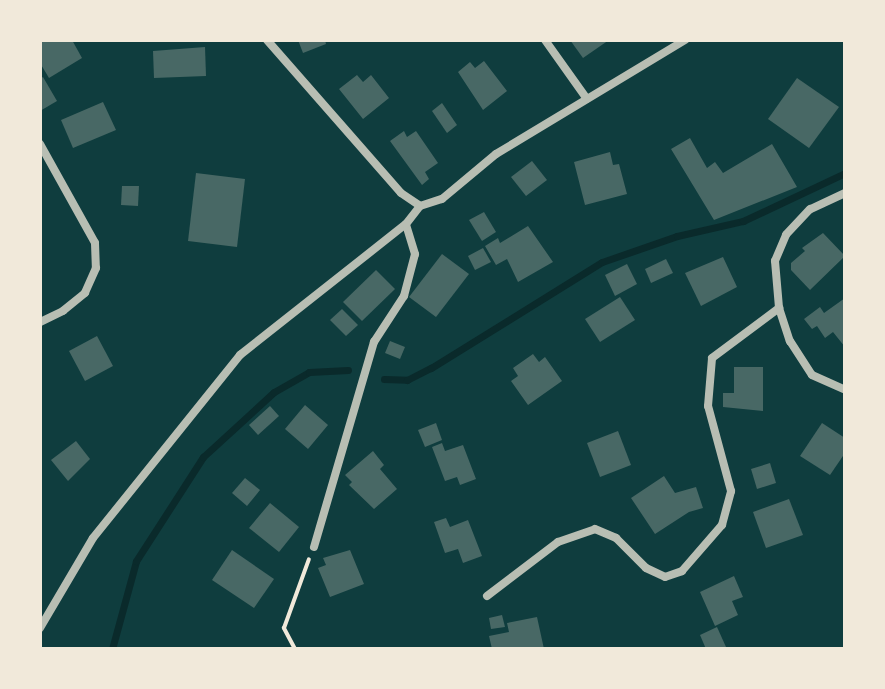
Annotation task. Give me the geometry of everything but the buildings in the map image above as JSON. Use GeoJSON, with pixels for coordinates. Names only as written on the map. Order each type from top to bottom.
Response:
{"type":"FeatureCollection","features":[{"type":"Feature","properties":{"kind":"street"},"geometry":{"type":"LineString","coordinates":[[267,40],[401,193],[420,206]]}},
{"type":"Feature","properties":{"kind":"street"},"geometry":{"type":"LineString","coordinates":[[545,40],[587,99]]}},
{"type":"Feature","properties":{"kind":"street"},"geometry":{"type":"LineString","coordinates":[[40,628],[93,538],[240,355],[406,224],[420,206],[442,199],[496,154],[685,40]]}},
{"type":"Feature","properties":{"kind":"street"},"geometry":{"type":"LineString","coordinates":[[40,144],[95,243],[96,268],[85,293],[63,311],[40,322]]}},
{"type":"Feature","properties":{"kind":"street"},"geometry":{"type":"LineString","coordinates":[[845,193],[810,209],[786,235],[775,261],[779,308],[790,341],[812,375],[845,390]]}},
{"type":"Feature","properties":{"kind":"street"},"geometry":{"type":"LineString","coordinates":[[314,547],[374,342],[404,296],[415,254],[406,224]]}},
{"type":"Feature","properties":{"kind":"street"},"geometry":{"type":"LineString","coordinates":[[487,596],[558,542],[595,529],[616,538],[646,568],[656,573],[665,577],[682,571],[722,525],[731,491],[708,406],[712,358],[779,308]]}},
{"type":"Feature","properties":{"kind":"path"},"geometry":{"type":"LineString","coordinates":[[295,649],[284,628],[314,547]]}},
{"type":"Feature","properties":{"kind":"waterway"},"geometry":{"type":"LineString","coordinates":[[384,379],[407,380],[431,368],[602,262],[677,236],[743,221],[845,173]]}},
{"type":"Feature","properties":{"kind":"waterway"},"geometry":{"type":"LineString","coordinates":[[112,649],[136,561],[203,457],[274,392],[309,372],[348,370]]}}]}
